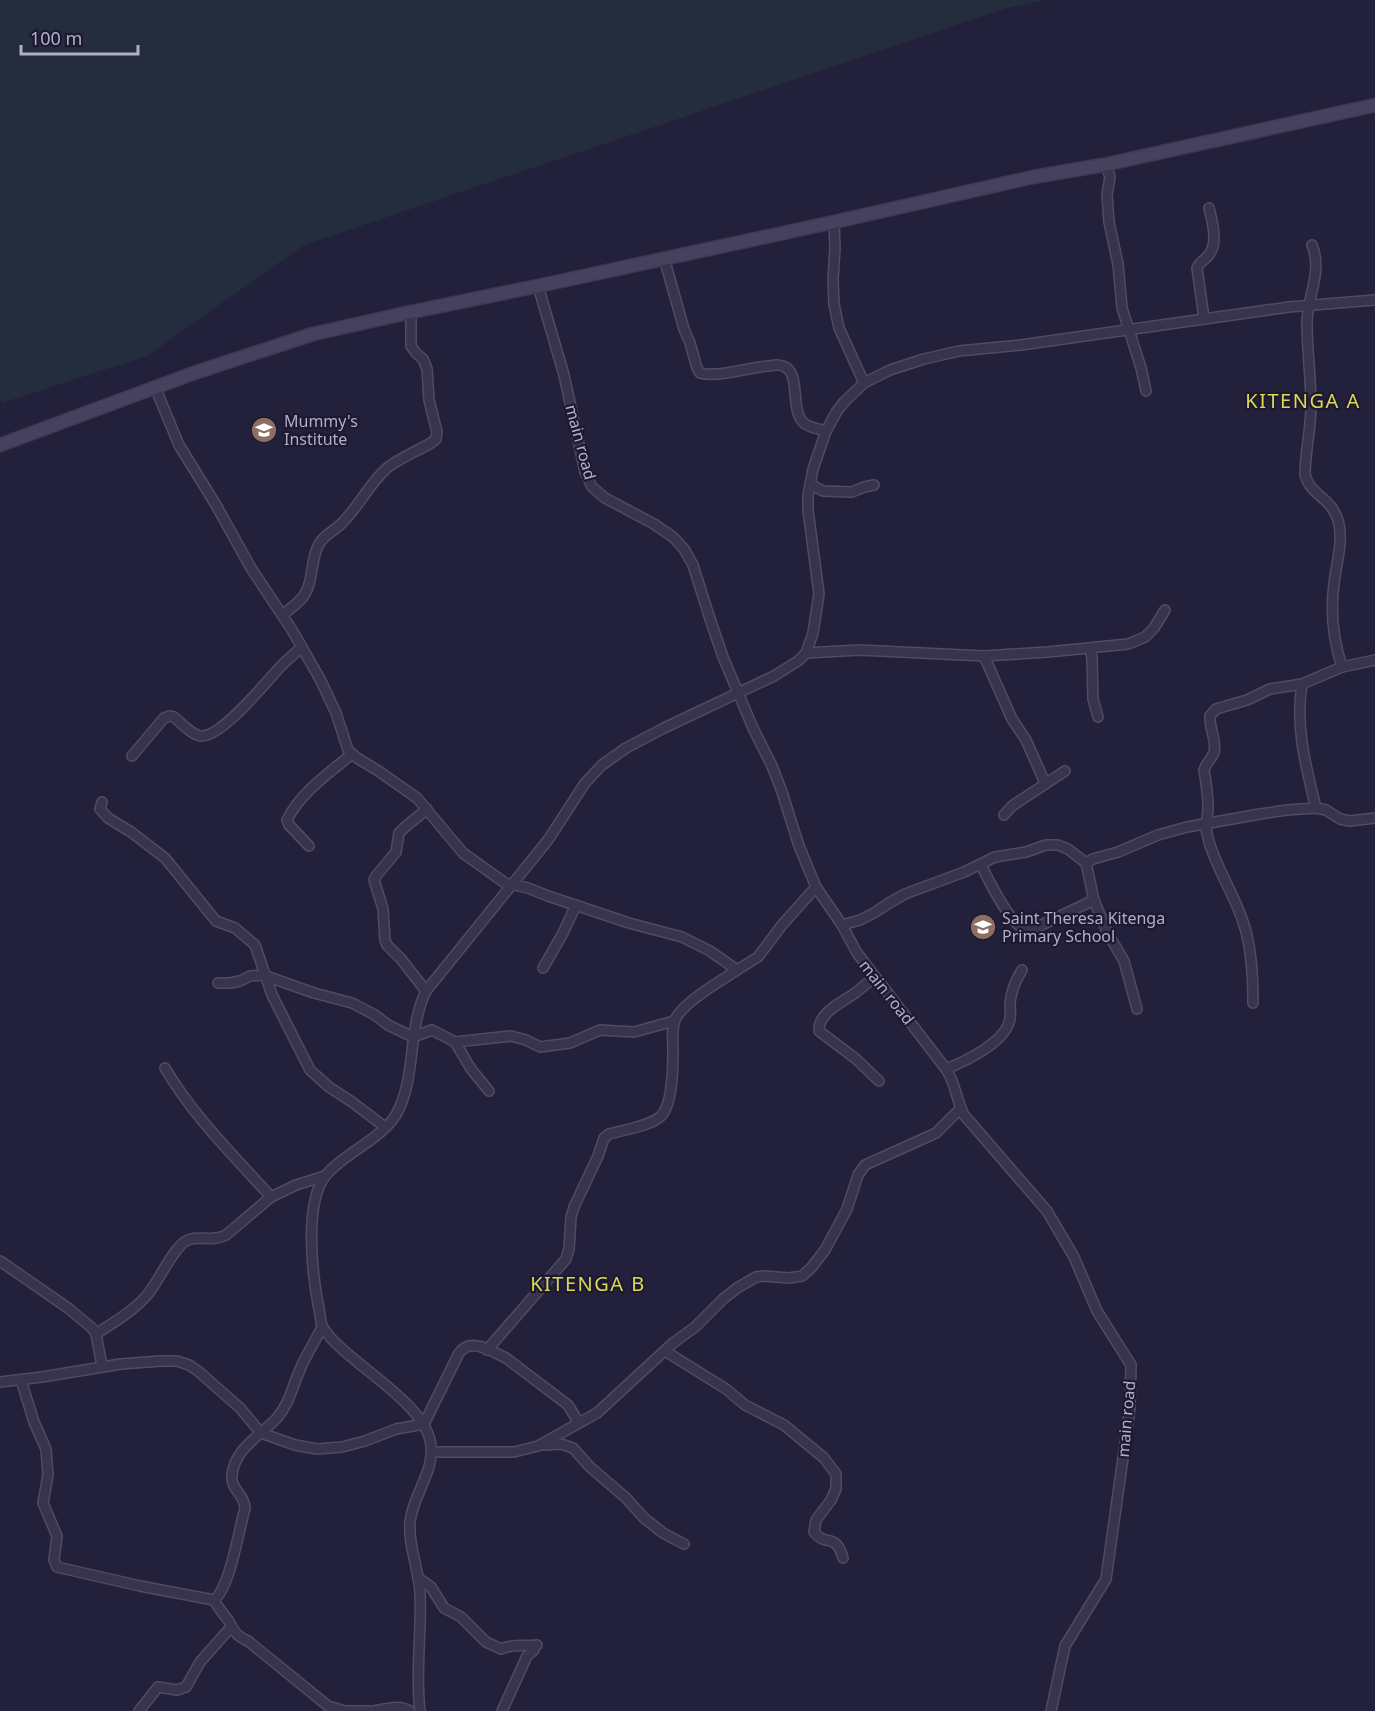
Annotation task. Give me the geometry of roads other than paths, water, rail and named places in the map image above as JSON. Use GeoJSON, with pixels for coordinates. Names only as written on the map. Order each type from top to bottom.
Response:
{"type":"FeatureCollection","features":[{"type":"Feature","properties":{"kind":"main road"},"geometry":{"type":"LineString","coordinates":[[0,445],[155,387],[314,334],[1022,179],[1103,165],[1375,105]]}},
{"type":"Feature","properties":{"kind":"street"},"geometry":{"type":"LineString","coordinates":[[1103,165],[1110,177],[1107,195],[1109,222],[1118,264],[1122,308],[1146,391]]}},
{"type":"Feature","properties":{"kind":"street"},"geometry":{"type":"LineString","coordinates":[[1204,318],[1197,268],[1213,248],[1214,237],[1209,208]]}},
{"type":"Feature","properties":{"kind":"street"},"geometry":{"type":"LineString","coordinates":[[834,222],[833,279],[838,328],[864,383]]}},
{"type":"Feature","properties":{"kind":"street"},"geometry":{"type":"LineString","coordinates":[[1312,245],[1315,252],[1316,274],[1307,324],[1311,419],[1305,475],[1309,486],[1331,506],[1339,523],[1339,553],[1331,615],[1342,667]]}},
{"type":"Feature","properties":{"kind":"street"},"geometry":{"type":"LineString","coordinates":[[664,258],[684,329],[700,372],[713,375],[762,366],[785,366],[791,372],[798,415],[807,425],[826,431]]}},
{"type":"Feature","properties":{"kind":"street","name":"main road"},"geometry":{"type":"LineString","coordinates":[[538,286],[564,375],[585,472],[592,487],[605,498],[654,524],[673,537],[684,549],[693,565],[711,622],[738,692],[772,766],[799,846],[816,887],[857,953],[946,1069],[952,1079],[964,1115],[1047,1211],[1074,1257],[1097,1311],[1131,1365],[1130,1408],[1106,1579],[1065,1646],[1051,1711]]}},
{"type":"Feature","properties":{"kind":"street"},"geometry":{"type":"LineString","coordinates":[[96,1334],[134,1308],[147,1295],[182,1244],[196,1238],[214,1240],[226,1235],[271,1197],[296,1185],[325,1176],[393,1120],[405,1095],[419,1004],[426,991],[548,840],[585,783],[602,765],[626,747],[774,676],[798,661],[806,653],[813,633],[819,594],[808,510],[813,469],[826,431],[844,402],[864,383],[890,370],[959,351],[1021,345],[1309,305],[1375,300]]}},
{"type":"Feature","properties":{"kind":"street"},"geometry":{"type":"LineString","coordinates":[[282,615],[303,596],[309,585],[316,552],[324,537],[342,524],[368,489],[389,466],[436,439],[437,432],[429,400],[427,369],[423,359],[411,346],[411,312]]}},
{"type":"Feature","properties":{"kind":"street"},"geometry":{"type":"LineString","coordinates":[[155,387],[179,445],[251,568],[302,647],[336,713],[346,745],[352,754],[409,792],[463,853],[505,883],[528,888],[629,923],[682,937],[710,951],[737,970]]}},
{"type":"Feature","properties":{"kind":"street"},"geometry":{"type":"LineString","coordinates":[[810,484],[823,491],[852,492],[874,485]]}},
{"type":"Feature","properties":{"kind":"street"},"geometry":{"type":"LineString","coordinates":[[806,653],[860,650],[984,656],[1128,644],[1145,637],[1154,628],[1165,610]]}},
{"type":"Feature","properties":{"kind":"street"},"geometry":{"type":"LineString","coordinates":[[132,756],[164,718],[169,716],[174,717],[197,736],[213,734],[234,717],[302,647]]}},
{"type":"Feature","properties":{"kind":"street"},"geometry":{"type":"LineString","coordinates":[[1090,648],[1093,699],[1098,717]]}},
{"type":"Feature","properties":{"kind":"street"},"geometry":{"type":"LineString","coordinates":[[984,656],[1045,783]]}},
{"type":"Feature","properties":{"kind":"street"},"geometry":{"type":"LineString","coordinates":[[1253,1003],[1250,950],[1244,925],[1208,836],[1208,806],[1204,770],[1213,755],[1214,744],[1210,716],[1216,709],[1246,700],[1270,689],[1302,684],[1342,667],[1375,660]]}},
{"type":"Feature","properties":{"kind":"street"},"geometry":{"type":"LineString","coordinates":[[1302,684],[1300,734],[1316,808]]}},
{"type":"Feature","properties":{"kind":"street"},"geometry":{"type":"LineString","coordinates":[[309,846],[287,820],[302,799],[352,754]]}},
{"type":"Feature","properties":{"kind":"street"},"geometry":{"type":"LineString","coordinates":[[1004,815],[1012,806],[1065,771]]}},
{"type":"Feature","properties":{"kind":"street"},"geometry":{"type":"LineString","coordinates":[[102,802],[100,809],[108,818],[165,858],[216,921],[235,928],[255,945],[272,995],[310,1070],[329,1088],[385,1127]]}},
{"type":"Feature","properties":{"kind":"street"},"geometry":{"type":"LineString","coordinates":[[1086,863],[1187,826],[1287,810],[1316,808],[1350,821],[1375,818]]}},
{"type":"Feature","properties":{"kind":"street"},"geometry":{"type":"LineString","coordinates":[[426,809],[399,833],[396,852],[374,880],[383,909],[387,945],[426,991]]}},
{"type":"Feature","properties":{"kind":"street"},"geometry":{"type":"LineString","coordinates":[[842,926],[874,913],[905,894],[981,865],[995,857],[1026,852],[1047,845],[1058,845],[1068,849],[1086,863],[1094,900],[1107,932],[1124,961],[1137,1009]]}},
{"type":"Feature","properties":{"kind":"street"},"geometry":{"type":"LineString","coordinates":[[981,865],[1001,902],[1022,928],[1033,929],[1094,900]]}},
{"type":"Feature","properties":{"kind":"street"},"geometry":{"type":"LineString","coordinates":[[488,1350],[566,1259],[569,1250],[571,1217],[604,1138],[609,1134],[656,1120],[663,1115],[668,1103],[673,1072],[674,1020],[678,1014],[703,992],[758,957],[782,925],[816,887]]}},
{"type":"Feature","properties":{"kind":"street"},"geometry":{"type":"LineString","coordinates":[[543,968],[576,906]]}},
{"type":"Feature","properties":{"kind":"street"},"geometry":{"type":"LineString","coordinates":[[946,1069],[974,1055],[1007,1029],[1010,1018],[1011,992],[1022,970]]}},
{"type":"Feature","properties":{"kind":"street"},"geometry":{"type":"LineString","coordinates":[[218,983],[240,981],[256,975],[267,977],[352,1003],[413,1037],[432,1030],[455,1042],[471,1069],[489,1091]]}},
{"type":"Feature","properties":{"kind":"street"},"geometry":{"type":"LineString","coordinates":[[875,977],[830,1011],[822,1019],[819,1031],[856,1059],[879,1081]]}},
{"type":"Feature","properties":{"kind":"street"},"geometry":{"type":"LineString","coordinates":[[455,1042],[511,1036],[540,1047],[570,1043],[600,1030],[634,1032],[674,1020]]}},
{"type":"Feature","properties":{"kind":"street"},"geometry":{"type":"LineString","coordinates":[[165,1068],[177,1089],[205,1125],[271,1197]]}},
{"type":"Feature","properties":{"kind":"street"},"geometry":{"type":"LineString","coordinates":[[538,1446],[589,1418],[608,1404],[673,1343],[695,1327],[737,1288],[756,1277],[802,1276],[825,1250],[847,1209],[858,1175],[866,1165],[936,1133],[961,1108]]}},
{"type":"Feature","properties":{"kind":"street"},"geometry":{"type":"LineString","coordinates":[[325,1176],[316,1195],[311,1241],[315,1288],[322,1327],[332,1339],[394,1393],[424,1424],[432,1452],[427,1474],[416,1496],[410,1519],[412,1550],[420,1594],[420,1711]]}},
{"type":"Feature","properties":{"kind":"street"},"geometry":{"type":"LineString","coordinates":[[0,1261],[68,1308],[92,1328],[96,1334],[102,1366]]}},
{"type":"Feature","properties":{"kind":"street"},"geometry":{"type":"LineString","coordinates":[[214,1600],[220,1594],[227,1577],[245,1508],[242,1497],[232,1485],[233,1468],[238,1456],[246,1446],[276,1419],[287,1403],[299,1371],[322,1327]]}},
{"type":"Feature","properties":{"kind":"street"},"geometry":{"type":"LineString","coordinates":[[424,1424],[463,1348],[471,1345],[506,1358],[568,1405],[579,1423]]}},
{"type":"Feature","properties":{"kind":"street"},"geometry":{"type":"LineString","coordinates":[[665,1351],[726,1389],[745,1405],[784,1425],[824,1458],[836,1474],[836,1489],[816,1520],[814,1532],[818,1536],[836,1542],[843,1558]]}},
{"type":"Feature","properties":{"kind":"street"},"geometry":{"type":"LineString","coordinates":[[0,1382],[102,1366],[177,1361],[198,1371],[240,1408],[261,1432],[295,1445],[317,1449],[342,1447],[396,1429],[424,1424]]}},
{"type":"Feature","properties":{"kind":"street"},"geometry":{"type":"LineString","coordinates":[[21,1380],[34,1422],[46,1449],[48,1475],[43,1503],[57,1536],[54,1560],[57,1567],[214,1600],[240,1637],[328,1706],[345,1711],[369,1711]]}},
{"type":"Feature","properties":{"kind":"street"},"geometry":{"type":"LineString","coordinates":[[432,1452],[514,1452],[538,1446],[561,1444],[573,1448],[644,1518],[663,1533],[684,1544]]}},
{"type":"Feature","properties":{"kind":"street"},"geometry":{"type":"LineString","coordinates":[[418,1578],[431,1587],[444,1608],[461,1617],[486,1642],[501,1649],[510,1645],[536,1648],[527,1656],[501,1711]]}},
{"type":"Feature","properties":{"kind":"street"},"geometry":{"type":"LineString","coordinates":[[139,1711],[158,1687],[177,1690],[186,1687],[200,1662],[231,1627]]}},
{"type":"Feature","properties":{"kind":"street"},"geometry":{"type":"LineString","coordinates":[[374,1711],[397,1707],[410,1711]]}},
{"type":"Feature","properties":{"kind":"place","name":"Mummy's Institute"},"geometry":{"type":"Point","coordinates":[264,430]}},
{"type":"Feature","properties":{"kind":"place","name":"Saint Theresa Kitenga Primary School"},"geometry":{"type":"Point","coordinates":[983,927]}},
{"type":"Feature","properties":{"kind":"district","name":"KITENGA A"},"geometry":{"type":"Point","coordinates":[1303,401]}},
{"type":"Feature","properties":{"kind":"district","name":"KITENGA B"},"geometry":{"type":"Point","coordinates":[588,1284]}}]}
